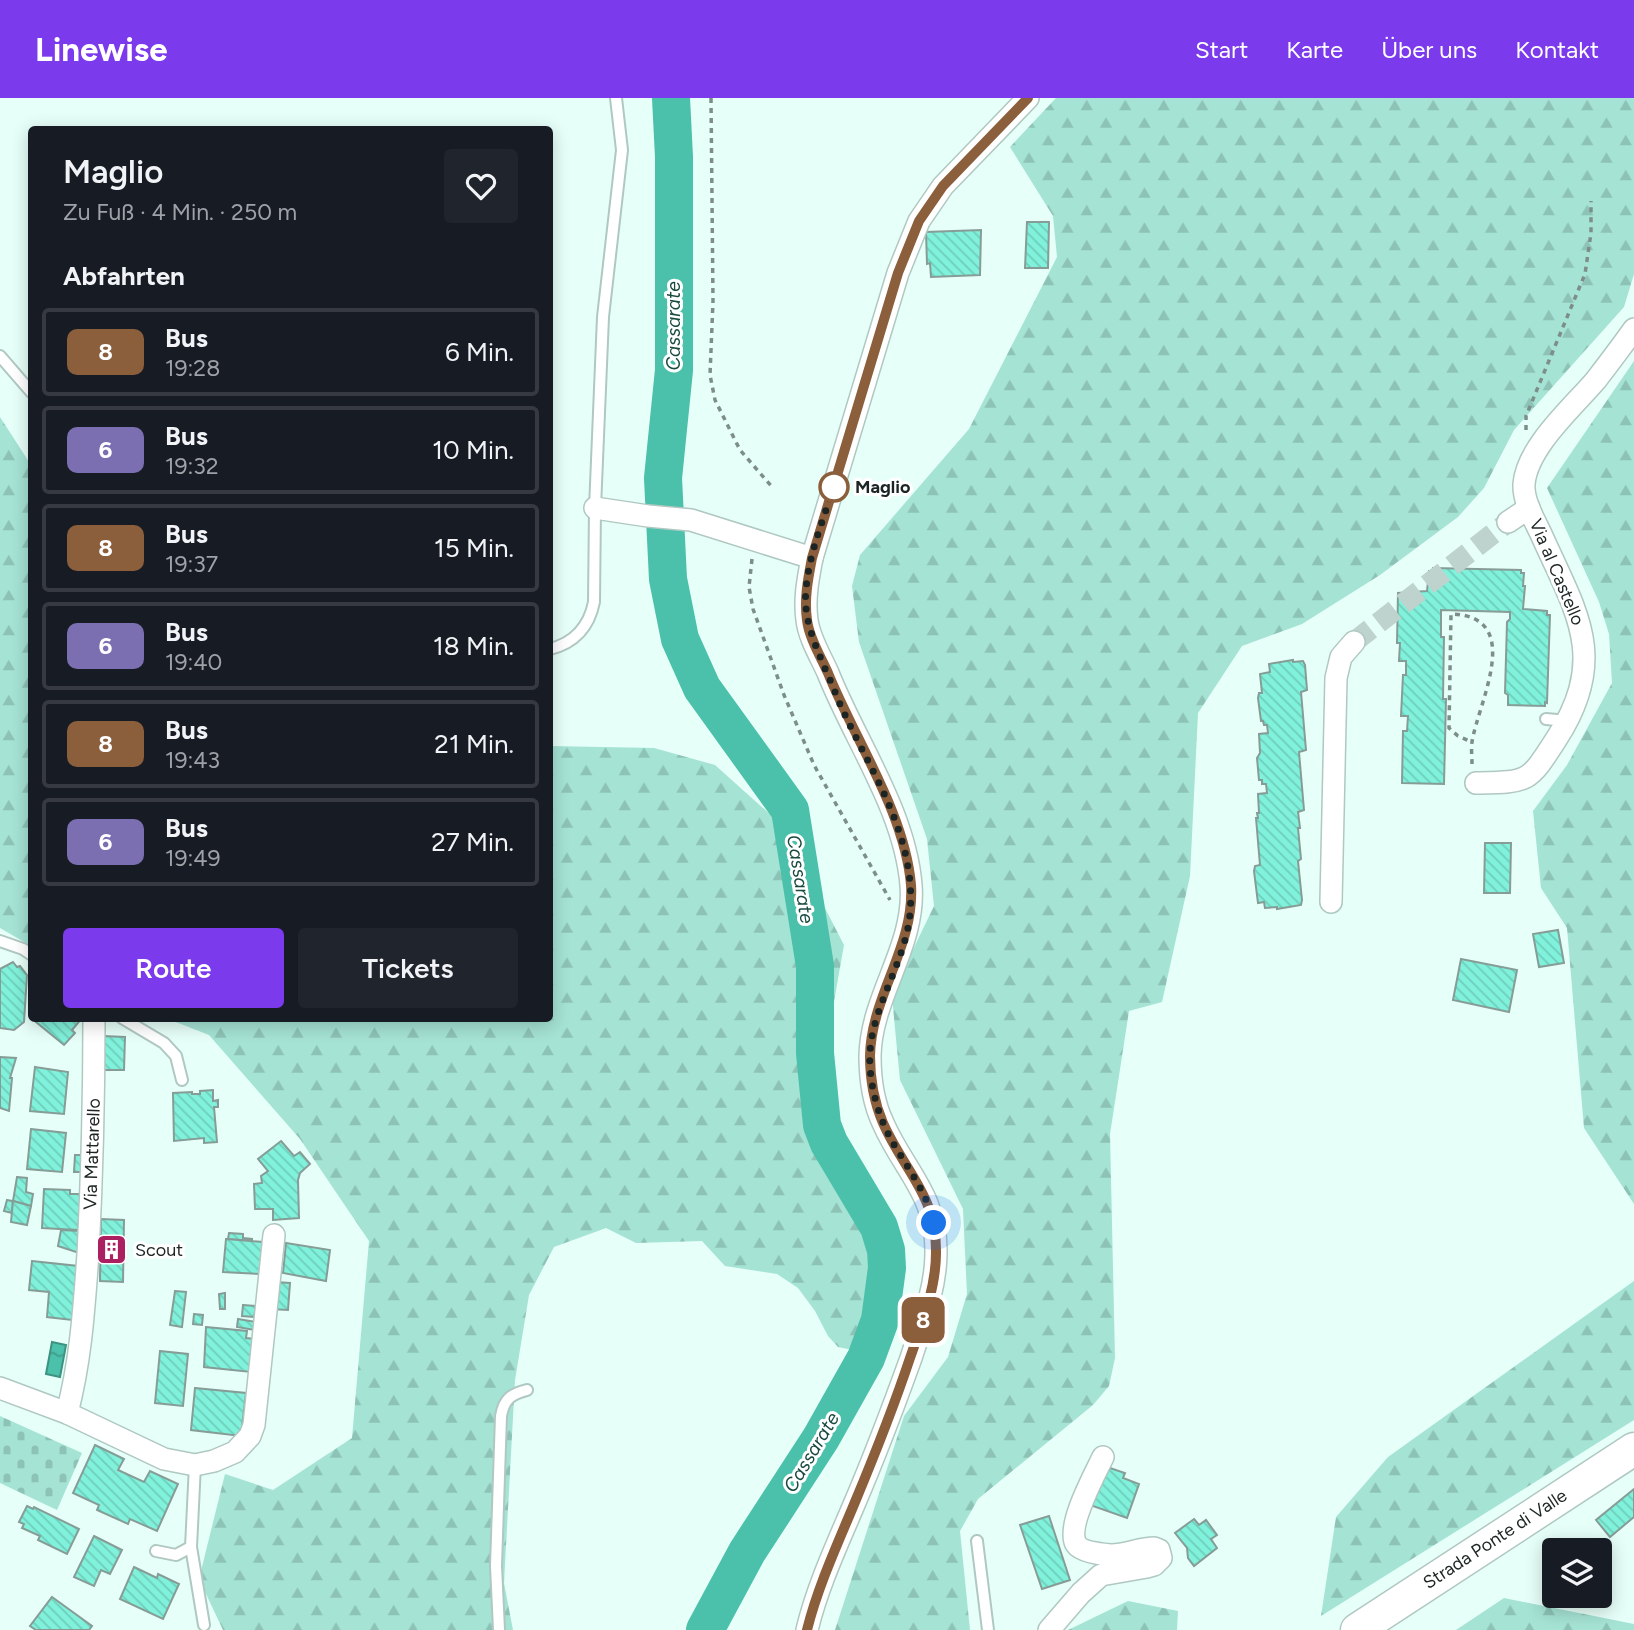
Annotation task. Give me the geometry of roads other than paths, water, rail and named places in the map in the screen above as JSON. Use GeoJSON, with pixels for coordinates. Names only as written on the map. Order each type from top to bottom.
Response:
{"type":"FeatureCollection","features":[{"type":"Feature","properties":{"kind":"street"},"geometry":{"type":"LineString","coordinates":[[807,1630],[831,1559],[887,1427],[932,1289],[936,1254],[930,1207],[882,1121],[870,1067],[877,1014],[909,922],[911,885],[907,863],[894,816],[844,714],[807,623],[806,590],[812,558],[898,273],[919,221],[943,186],[1028,98]]}},
{"type":"Feature","properties":{"kind":"street","name":"Via al Castello"},"geometry":{"type":"LineString","coordinates":[[1476,783],[1518,781],[1531,775],[1568,721],[1583,682],[1585,646],[1575,609],[1529,508],[1524,485],[1528,467],[1542,442],[1598,377],[1634,328]]}},
{"type":"Feature","properties":{"kind":"street"},"geometry":{"type":"LineString","coordinates":[[595,508],[691,520],[812,558]]}},
{"type":"Feature","properties":{"kind":"street","name":"Via al Castello"},"geometry":{"type":"LineString","coordinates":[[1508,522],[1529,508]]}},
{"type":"Feature","properties":{"kind":"street"},"geometry":{"type":"LineString","coordinates":[[1331,902],[1336,678],[1341,657],[1354,642]]}},
{"type":"Feature","properties":{"kind":"street","name":"Via Mattarello"},"geometry":{"type":"LineString","coordinates":[[67,1413],[76,1377],[82,1334],[91,1199],[94,1022]]}},
{"type":"Feature","properties":{"kind":"street"},"geometry":{"type":"LineString","coordinates":[[0,1388],[67,1413],[164,1459],[195,1465],[235,1452],[250,1436],[254,1425],[274,1235]]}},
{"type":"Feature","properties":{"kind":"street","name":"Strada Ponte di Valle"},"geometry":{"type":"LineString","coordinates":[[1357,1630],[1634,1448]]}},
{"type":"Feature","properties":{"kind":"street"},"geometry":{"type":"LineString","coordinates":[[1049,1630],[1081,1593],[1101,1575],[1147,1567],[1159,1562],[1161,1558],[1159,1550],[1154,1548],[1107,1555],[1079,1548],[1076,1544],[1074,1534],[1077,1518],[1103,1457]]}},
{"type":"Feature","properties":{"kind":"lane"},"geometry":{"type":"LineString","coordinates":[[553,648],[564,645],[581,632],[591,616],[594,602],[603,317],[622,150],[615,98]]}},
{"type":"Feature","properties":{"kind":"lane"},"geometry":{"type":"LineString","coordinates":[[0,356],[28,388]]}},
{"type":"Feature","properties":{"kind":"lane"},"geometry":{"type":"LineString","coordinates":[[1546,719],[1568,721]]}},
{"type":"Feature","properties":{"kind":"lane"},"geometry":{"type":"LineString","coordinates":[[0,941],[28,952]]}},
{"type":"Feature","properties":{"kind":"lane"},"geometry":{"type":"LineString","coordinates":[[129,1022],[164,1043],[176,1056],[182,1080]]}},
{"type":"Feature","properties":{"kind":"lane"},"geometry":{"type":"LineString","coordinates":[[499,1630],[496,1566],[502,1416],[509,1397],[527,1390]]}},
{"type":"Feature","properties":{"kind":"lane"},"geometry":{"type":"LineString","coordinates":[[195,1465],[191,1546],[204,1625]]}},
{"type":"Feature","properties":{"kind":"lane"},"geometry":{"type":"LineString","coordinates":[[977,1541],[988,1630]]}},
{"type":"Feature","properties":{"kind":"lane"},"geometry":{"type":"LineString","coordinates":[[156,1551],[176,1555],[191,1546]]}},
{"type":"Feature","properties":{"kind":"water"},"geometry":{"type":"Polygon","coordinates":[[[52,1342],[66,1345],[60,1377],[46,1374],[52,1342]]]}},
{"type":"Feature","properties":{"kind":"waterway","name":"Cassarate"},"geometry":{"type":"LineString","coordinates":[[671,98],[674,157],[674,370],[663,478],[668,579],[680,639],[702,688],[790,810],[815,966],[815,1053],[822,1125],[829,1143],[879,1227],[886,1250],[887,1268],[880,1320],[866,1358],[821,1438],[747,1552],[705,1630]]}},
{"type":"Feature","properties":{"kind":"tunnel"},"geometry":{"type":"LineString","coordinates":[[1354,642],[1508,522]]}},
{"type":"Feature","properties":{"kind":"place","name":"Maglio"},"geometry":{"type":"Point","coordinates":[834,487]}},
{"type":"Feature","properties":{"kind":"place","name":"Scout"},"geometry":{"type":"Point","coordinates":[112,1250]}}]}
